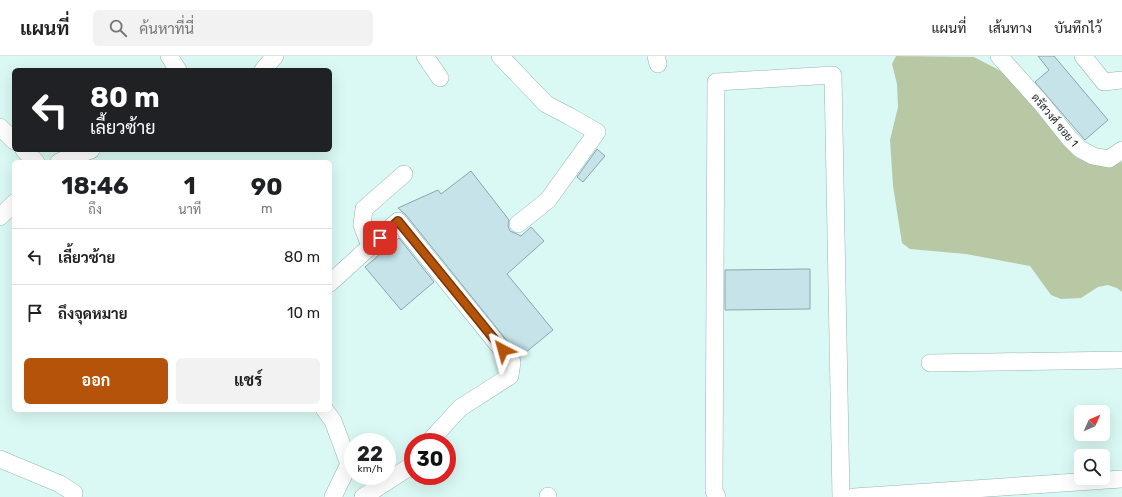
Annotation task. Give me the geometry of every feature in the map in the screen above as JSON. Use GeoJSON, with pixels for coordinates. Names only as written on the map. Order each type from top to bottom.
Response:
{"type":"FeatureCollection","features":[{"type":"Feature","properties":{"kind":"street"},"geometry":{"type":"LineString","coordinates":[[169,56],[177,68]]}},
{"type":"Feature","properties":{"kind":"street"},"geometry":{"type":"LineString","coordinates":[[265,68],[275,56]]}},
{"type":"Feature","properties":{"kind":"street"},"geometry":{"type":"LineString","coordinates":[[425,56],[440,78]]}},
{"type":"Feature","properties":{"kind":"street"},"geometry":{"type":"LineString","coordinates":[[500,56],[546,104],[597,132],[548,200],[518,224]]}},
{"type":"Feature","properties":{"kind":"street","name":"ตรัสวงศ์ ซอย 1"},"geometry":{"type":"LineString","coordinates":[[999,56],[1080,149],[1093,156],[1109,159],[1122,150]]}},
{"type":"Feature","properties":{"kind":"street"},"geometry":{"type":"LineString","coordinates":[[1083,56],[1104,82],[1122,80]]}},
{"type":"Feature","properties":{"kind":"street"},"geometry":{"type":"LineString","coordinates":[[717,497],[714,490],[716,82],[833,75],[841,497]]}},
{"type":"Feature","properties":{"kind":"street"},"geometry":{"type":"LineString","coordinates":[[0,127],[12,138]]}},
{"type":"Feature","properties":{"kind":"street"},"geometry":{"type":"LineString","coordinates":[[26,152],[34,160]]}},
{"type":"Feature","properties":{"kind":"street"},"geometry":{"type":"LineString","coordinates":[[63,160],[85,152]]}},
{"type":"Feature","properties":{"kind":"street"},"geometry":{"type":"LineString","coordinates":[[370,246],[362,225],[364,209],[404,174]]}},
{"type":"Feature","properties":{"kind":"street"},"geometry":{"type":"LineString","coordinates":[[0,217],[12,205]]}},
{"type":"Feature","properties":{"kind":"street"},"geometry":{"type":"LineString","coordinates":[[332,281],[398,221],[512,362],[510,376],[460,408],[436,433]]}},
{"type":"Feature","properties":{"kind":"street"},"geometry":{"type":"LineString","coordinates":[[930,363],[1122,360]]}},
{"type":"Feature","properties":{"kind":"street"},"geometry":{"type":"LineString","coordinates":[[326,412],[333,421],[349,464],[333,497]]}},
{"type":"Feature","properties":{"kind":"street"},"geometry":{"type":"LineString","coordinates":[[0,459],[60,484],[74,493],[73,497]]}},
{"type":"Feature","properties":{"kind":"street"},"geometry":{"type":"LineString","coordinates":[[363,497],[404,471]]}},
{"type":"Feature","properties":{"kind":"street"},"geometry":{"type":"LineString","coordinates":[[854,497],[1122,479]]}},
{"type":"Feature","properties":{"kind":"green space"},"geometry":{"type":"Polygon","coordinates":[[[896,56],[974,57],[1001,71],[1017,83],[1077,158],[1106,167],[1122,162],[1122,292],[1117,288],[1108,285],[1098,287],[1081,298],[1061,299],[1051,295],[1030,266],[966,254],[910,249],[902,243],[893,186],[890,140],[898,107],[897,84],[892,64],[896,56]]]}},
{"type":"Feature","properties":{"kind":"building"},"geometry":{"type":"Polygon","coordinates":[[[1038,56],[1054,56],[1108,120],[1085,140],[1035,82],[1049,70],[1038,56]]]}},
{"type":"Feature","properties":{"kind":"building"},"geometry":{"type":"Polygon","coordinates":[[[597,149],[605,156],[583,182],[577,177],[597,149]]]}},
{"type":"Feature","properties":{"kind":"building"},"geometry":{"type":"Polygon","coordinates":[[[471,171],[509,220],[508,226],[510,231],[521,236],[531,227],[544,241],[507,274],[553,330],[520,357],[406,215],[398,208],[438,190],[441,194],[471,171]]]}},
{"type":"Feature","properties":{"kind":"building"},"geometry":{"type":"Polygon","coordinates":[[[399,238],[434,282],[401,310],[365,267],[399,238]]]}},
{"type":"Feature","properties":{"kind":"building"},"geometry":{"type":"Polygon","coordinates":[[[810,269],[810,309],[725,310],[725,270],[810,269]]]}},
{"type":"Feature","properties":{"kind":"route"},"geometry":{"type":"LineString","coordinates":[[380,238],[398,221],[503,350]]}}]}
